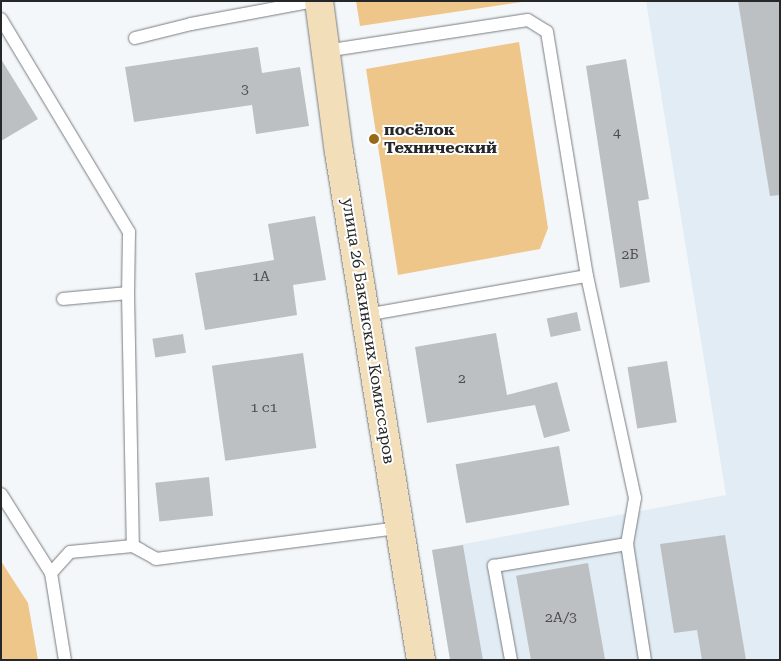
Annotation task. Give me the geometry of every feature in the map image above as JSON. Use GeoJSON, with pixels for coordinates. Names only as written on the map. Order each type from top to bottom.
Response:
{"type":"FeatureCollection","features":[{"type":"Feature","properties":{"kind":"main road","name":"улица 26 Бакинских Комиссаров"},"geometry":{"type":"LineString","coordinates":[[319,1],[365,315],[421,660]]}},
{"type":"Feature","properties":{"kind":"lane"},"geometry":{"type":"LineString","coordinates":[[135,38],[191,24],[314,1]]}},
{"type":"Feature","properties":{"kind":"lane"},"geometry":{"type":"LineString","coordinates":[[1,19],[129,232],[128,293],[133,546]]}},
{"type":"Feature","properties":{"kind":"lane"},"geometry":{"type":"LineString","coordinates":[[325,51],[528,20],[547,32],[587,276],[635,498],[627,544],[645,660]]}},
{"type":"Feature","properties":{"kind":"lane"},"geometry":{"type":"LineString","coordinates":[[365,315],[587,276]]}},
{"type":"Feature","properties":{"kind":"lane"},"geometry":{"type":"LineString","coordinates":[[63,298],[128,293]]}},
{"type":"Feature","properties":{"kind":"lane"},"geometry":{"type":"LineString","coordinates":[[1,494],[51,573],[65,660]]}},
{"type":"Feature","properties":{"kind":"lane"},"geometry":{"type":"LineString","coordinates":[[51,573],[70,552],[133,546],[156,559],[399,528]]}},
{"type":"Feature","properties":{"kind":"lane"},"geometry":{"type":"LineString","coordinates":[[510,660],[494,566],[627,544]]}},
{"type":"Feature","properties":{"kind":"shaded area"},"geometry":{"type":"Polygon","coordinates":[[[356,1],[529,1],[360,26],[356,1]]]}},
{"type":"Feature","properties":{"kind":"shaded area"},"geometry":{"type":"Polygon","coordinates":[[[646,1],[780,1],[780,660],[450,660],[432,550],[726,495],[646,1]]]}},
{"type":"Feature","properties":{"kind":"shaded area"},"geometry":{"type":"Polygon","coordinates":[[[519,42],[548,228],[540,249],[398,275],[366,69],[519,42]]]}},
{"type":"Feature","properties":{"kind":"shaded area"},"geometry":{"type":"Polygon","coordinates":[[[1,561],[28,603],[38,660],[1,660],[1,561]]]}},
{"type":"Feature","properties":{"kind":"building"},"geometry":{"type":"Polygon","coordinates":[[[738,1],[780,1],[780,195],[770,196],[738,1]]]}},
{"type":"Feature","properties":{"kind":"building"},"geometry":{"type":"Polygon","coordinates":[[[258,47],[262,73],[300,67],[309,126],[256,134],[252,105],[134,122],[125,67],[258,47]]]}},
{"type":"Feature","properties":{"kind":"building"},"geometry":{"type":"Polygon","coordinates":[[[1,59],[38,119],[1,141],[1,59]]]}},
{"type":"Feature","properties":{"kind":"building"},"geometry":{"type":"Polygon","coordinates":[[[626,59],[649,199],[638,201],[650,282],[620,288],[586,66],[626,59]]]}},
{"type":"Feature","properties":{"kind":"building"},"geometry":{"type":"Polygon","coordinates":[[[315,216],[326,280],[293,285],[297,315],[205,330],[195,273],[274,260],[268,224],[315,216]]]}},
{"type":"Feature","properties":{"kind":"building"},"geometry":{"type":"Polygon","coordinates":[[[577,312],[581,331],[551,337],[547,318],[577,312]]]}},
{"type":"Feature","properties":{"kind":"building"},"geometry":{"type":"Polygon","coordinates":[[[496,333],[507,395],[557,382],[570,431],[544,438],[535,405],[427,423],[415,347],[496,333]]]}},
{"type":"Feature","properties":{"kind":"building"},"geometry":{"type":"Polygon","coordinates":[[[183,334],[186,353],[155,358],[152,339],[183,334]]]}},
{"type":"Feature","properties":{"kind":"building"},"geometry":{"type":"Polygon","coordinates":[[[303,353],[316,448],[225,461],[212,366],[303,353]]]}},
{"type":"Feature","properties":{"kind":"building"},"geometry":{"type":"Polygon","coordinates":[[[667,361],[677,422],[637,428],[627,367],[667,361]]]}},
{"type":"Feature","properties":{"kind":"building"},"geometry":{"type":"Polygon","coordinates":[[[559,446],[569,505],[466,523],[456,464],[559,446]]]}},
{"type":"Feature","properties":{"kind":"building"},"geometry":{"type":"Polygon","coordinates":[[[209,477],[213,516],[159,521],[155,483],[209,477]]]}},
{"type":"Feature","properties":{"kind":"building"},"geometry":{"type":"Polygon","coordinates":[[[725,535],[746,660],[702,660],[697,630],[674,633],[660,544],[725,535]]]}},
{"type":"Feature","properties":{"kind":"building"},"geometry":{"type":"Polygon","coordinates":[[[463,545],[483,660],[450,660],[432,550],[463,545]]]}},
{"type":"Feature","properties":{"kind":"building"},"geometry":{"type":"Polygon","coordinates":[[[588,563],[605,660],[531,660],[516,576],[588,563]]]}},
{"type":"Feature","properties":{"kind":"place","name":"посёлок Технический"},"geometry":{"type":"Point","coordinates":[374,139]}}]}
